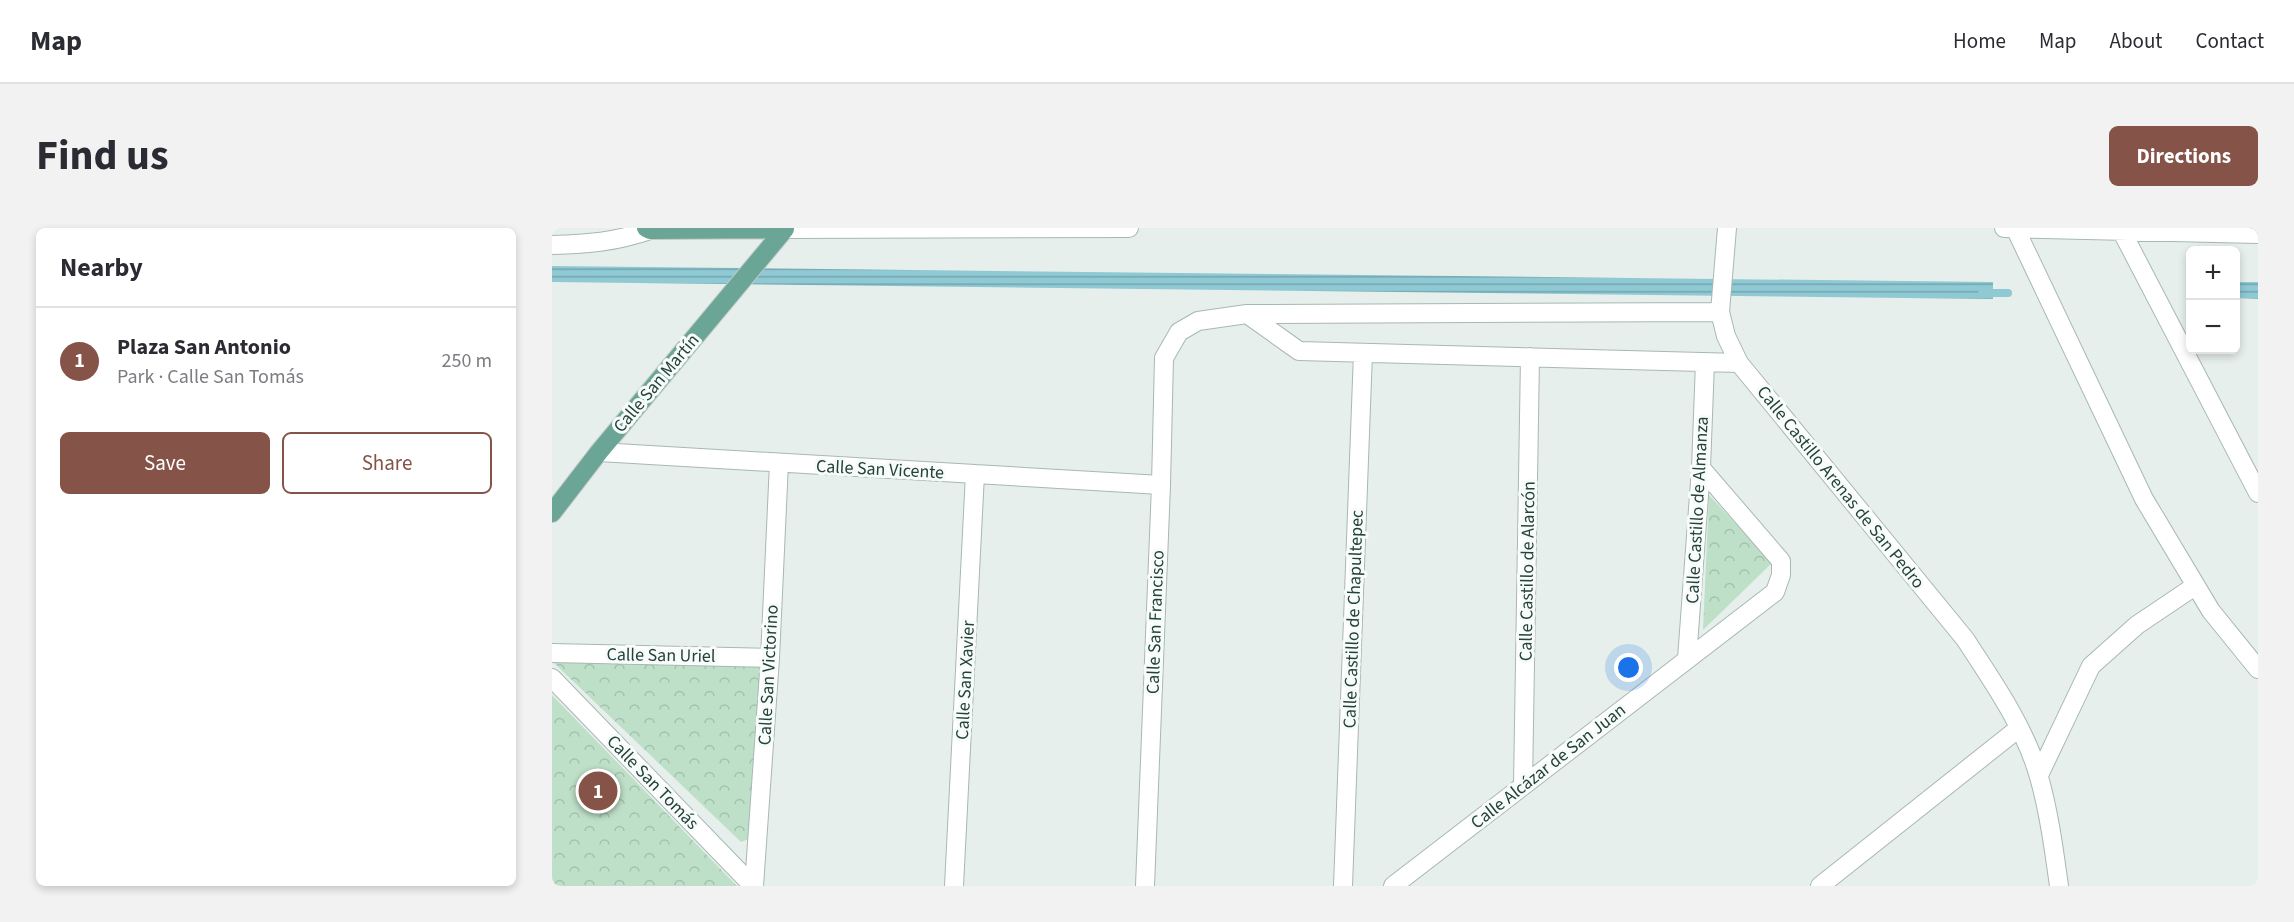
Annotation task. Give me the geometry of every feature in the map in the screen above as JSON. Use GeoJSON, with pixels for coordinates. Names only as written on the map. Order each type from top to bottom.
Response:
{"type":"FeatureCollection","features":[{"type":"Feature","properties":{"kind":"main road"},"geometry":{"type":"LineString","coordinates":[[648,229],[785,229]]}},
{"type":"Feature","properties":{"kind":"main road","name":"Calle San Martín"},"geometry":{"type":"LineString","coordinates":[[552,513],[599,452],[764,257],[785,229]]}},
{"type":"Feature","properties":{"kind":"street"},"geometry":{"type":"LineString","coordinates":[[785,229],[1129,228]]}},
{"type":"Feature","properties":{"kind":"street","name":"Calle Castillo Arenas de San Pedro"},"geometry":{"type":"LineString","coordinates":[[1727,228],[1721,305],[1726,336],[1739,363],[1965,639],[1993,681],[2019,728],[2039,775],[2053,841],[2059,886]]}},
{"type":"Feature","properties":{"kind":"street"},"geometry":{"type":"LineString","coordinates":[[2258,234],[2011,228],[2144,499],[2211,611],[2258,669]]}},
{"type":"Feature","properties":{"kind":"street"},"geometry":{"type":"LineString","coordinates":[[552,245],[596,244],[625,239],[648,229]]}},
{"type":"Feature","properties":{"kind":"street"},"geometry":{"type":"LineString","coordinates":[[2121,230],[2258,493]]}},
{"type":"Feature","properties":{"kind":"street"},"geometry":{"type":"LineString","coordinates":[[1247,314],[1721,305]]}},
{"type":"Feature","properties":{"kind":"street"},"geometry":{"type":"LineString","coordinates":[[1247,314],[1299,351],[1739,363]]}},
{"type":"Feature","properties":{"kind":"street","name":"Calle San Francisco"},"geometry":{"type":"LineString","coordinates":[[1144,886],[1161,485],[1164,358],[1179,332],[1198,321],[1247,314]]}},
{"type":"Feature","properties":{"kind":"street","name":"Calle Castillo de Chapultepec"},"geometry":{"type":"LineString","coordinates":[[1343,886],[1363,353]]}},
{"type":"Feature","properties":{"kind":"street","name":"Calle Castillo de Alarcón"},"geometry":{"type":"LineString","coordinates":[[1523,785],[1530,357]]}},
{"type":"Feature","properties":{"kind":"street","name":"Calle Castillo de Almanza"},"geometry":{"type":"LineString","coordinates":[[1687,659],[1701,468],[1705,362]]}},
{"type":"Feature","properties":{"kind":"street","name":"Calle San Vicente"},"geometry":{"type":"LineString","coordinates":[[599,452],[1161,485]]}},
{"type":"Feature","properties":{"kind":"street","name":"Calle San Victorino"},"geometry":{"type":"LineString","coordinates":[[754,886],[770,658],[779,463]]}},
{"type":"Feature","properties":{"kind":"street","name":"Calle Alcázar de San Juan"},"geometry":{"type":"LineString","coordinates":[[1393,886],[1775,592],[1781,575],[1781,561],[1701,468]]}},
{"type":"Feature","properties":{"kind":"street","name":"Calle San Xavier"},"geometry":{"type":"LineString","coordinates":[[954,886],[975,474]]}},
{"type":"Feature","properties":{"kind":"street"},"geometry":{"type":"LineString","coordinates":[[2039,775],[2091,666],[2137,625],[2195,586]]}},
{"type":"Feature","properties":{"kind":"street","name":"Calle San Uriel"},"geometry":{"type":"LineString","coordinates":[[552,653],[770,658]]}},
{"type":"Feature","properties":{"kind":"street","name":"Calle San Tomás"},"geometry":{"type":"LineString","coordinates":[[552,678],[754,886]]}},
{"type":"Feature","properties":{"kind":"street"},"geometry":{"type":"LineString","coordinates":[[1820,886],[2019,728]]}},
{"type":"Feature","properties":{"kind":"green space"},"geometry":{"type":"Polygon","coordinates":[[[1709,495],[1772,563],[1703,630],[1709,495]]]}},
{"type":"Feature","properties":{"kind":"green space"},"geometry":{"type":"Polygon","coordinates":[[[552,661],[761,666],[749,839],[741,842],[552,661]]]}},
{"type":"Feature","properties":{"kind":"green space"},"geometry":{"type":"Polygon","coordinates":[[[552,695],[737,886],[552,886],[552,695]]]}},
{"type":"Feature","properties":{"kind":"water"},"geometry":{"type":"Polygon","coordinates":[[[552,266],[1993,282],[1993,299],[552,282],[552,266]]]}},
{"type":"Feature","properties":{"kind":"water"},"geometry":{"type":"Polygon","coordinates":[[[2240,282],[2258,282],[2258,299],[2240,298],[2240,282]]]}},
{"type":"Feature","properties":{"kind":"waterway"},"geometry":{"type":"LineString","coordinates":[[1982,293],[2008,293]]}},
{"type":"Feature","properties":{"kind":"place","name":"Plaza San Antonio"},"geometry":{"type":"Point","coordinates":[598,791]}}]}
